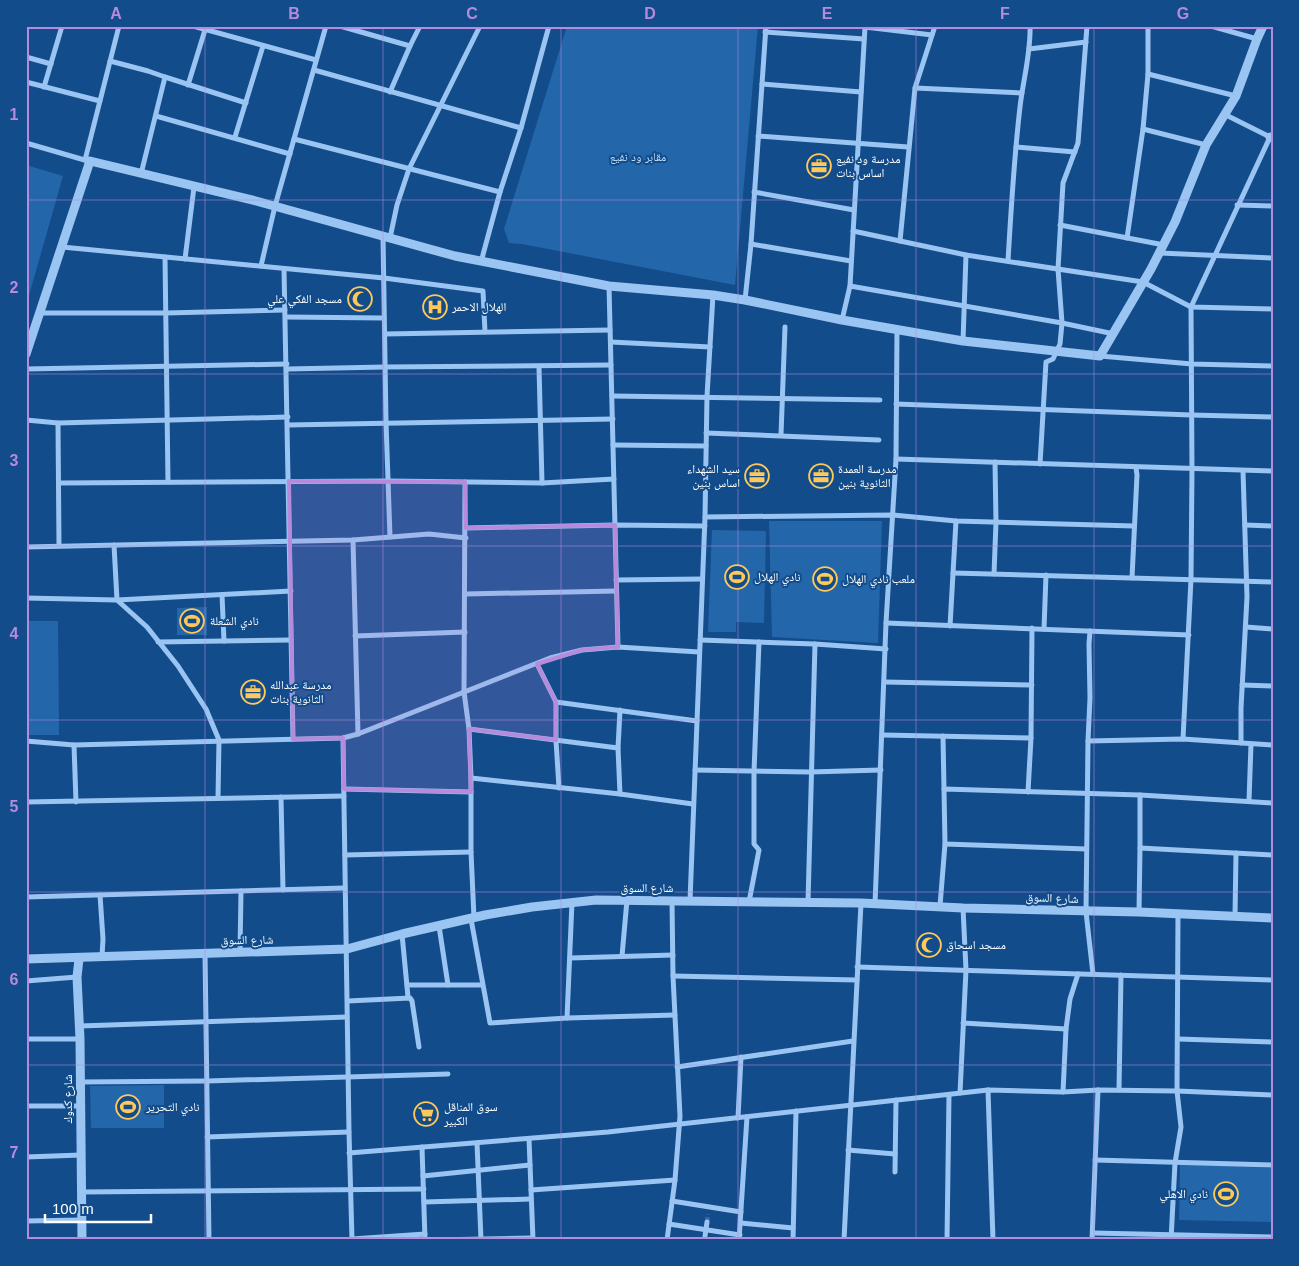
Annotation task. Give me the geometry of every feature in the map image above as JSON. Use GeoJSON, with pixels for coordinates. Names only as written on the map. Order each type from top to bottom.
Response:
{"type":"FeatureCollection","features":[{"type":"Feature","properties":{"kind":"street"},"geometry":{"type":"LineString","coordinates":[[44,87],[62,26]]}},
{"type":"Feature","properties":{"kind":"street"},"geometry":{"type":"LineString","coordinates":[[26,354],[62,247],[88,160],[100,101],[119,26]]}},
{"type":"Feature","properties":{"kind":"street"},"geometry":{"type":"LineString","coordinates":[[192,26],[316,60]]}},
{"type":"Feature","properties":{"kind":"street"},"geometry":{"type":"LineString","coordinates":[[261,266],[275,206],[326,26]]}},
{"type":"Feature","properties":{"kind":"street"},"geometry":{"type":"LineString","coordinates":[[340,26],[410,46]]}},
{"type":"Feature","properties":{"kind":"street"},"geometry":{"type":"LineString","coordinates":[[390,92],[420,26]]}},
{"type":"Feature","properties":{"kind":"street"},"geometry":{"type":"LineString","coordinates":[[390,537],[384,318],[386,237],[409,169],[480,26]]}},
{"type":"Feature","properties":{"kind":"street"},"geometry":{"type":"LineString","coordinates":[[481,262],[549,26]]}},
{"type":"Feature","properties":{"kind":"street"},"geometry":{"type":"LineString","coordinates":[[900,240],[914,88],[935,26]]}},
{"type":"Feature","properties":{"kind":"street"},"geometry":{"type":"LineString","coordinates":[[1008,261],[1012,176],[1029,49],[1030,26]]}},
{"type":"Feature","properties":{"kind":"street"},"geometry":{"type":"LineString","coordinates":[[1040,464],[1046,362],[1053,359],[1060,344],[1062,323],[1058,269],[1062,182],[1078,143],[1087,26]]}},
{"type":"Feature","properties":{"kind":"street"},"geometry":{"type":"LineString","coordinates":[[1127,238],[1143,129],[1148,74],[1148,26]]}},
{"type":"Feature","properties":{"kind":"street"},"geometry":{"type":"LineString","coordinates":[[1211,26],[1257,39]]}},
{"type":"Feature","properties":{"kind":"street"},"geometry":{"type":"LineString","coordinates":[[1100,356],[1162,249],[1206,145],[1236,96],[1263,26]]}},
{"type":"Feature","properties":{"kind":"street"},"geometry":{"type":"LineString","coordinates":[[842,320],[850,286],[865,27],[932,35]]}},
{"type":"Feature","properties":{"kind":"street"},"geometry":{"type":"LineString","coordinates":[[745,300],[751,244],[766,29],[864,39]]}},
{"type":"Feature","properties":{"kind":"street"},"geometry":{"type":"LineString","coordinates":[[188,84],[205,30]]}},
{"type":"Feature","properties":{"kind":"street"},"geometry":{"type":"LineString","coordinates":[[1029,49],[1086,42]]}},
{"type":"Feature","properties":{"kind":"street"},"geometry":{"type":"LineString","coordinates":[[235,137],[263,46]]}},
{"type":"Feature","properties":{"kind":"street"},"geometry":{"type":"LineString","coordinates":[[26,57],[51,64]]}},
{"type":"Feature","properties":{"kind":"street"},"geometry":{"type":"LineString","coordinates":[[110,61],[148,71],[246,103]]}},
{"type":"Feature","properties":{"kind":"street"},"geometry":{"type":"LineString","coordinates":[[314,70],[521,128]]}},
{"type":"Feature","properties":{"kind":"street"},"geometry":{"type":"LineString","coordinates":[[1148,74],[1236,96]]}},
{"type":"Feature","properties":{"kind":"street"},"geometry":{"type":"LineString","coordinates":[[141,174],[165,78]]}},
{"type":"Feature","properties":{"kind":"street"},"geometry":{"type":"LineString","coordinates":[[26,82],[100,101]]}},
{"type":"Feature","properties":{"kind":"street"},"geometry":{"type":"LineString","coordinates":[[762,84],[861,92]]}},
{"type":"Feature","properties":{"kind":"street"},"geometry":{"type":"LineString","coordinates":[[914,88],[1022,93]]}},
{"type":"Feature","properties":{"kind":"street"},"geometry":{"type":"LineString","coordinates":[[1183,740],[1191,580],[1191,307],[1237,205],[1271,138],[1226,115]]}},
{"type":"Feature","properties":{"kind":"street"},"geometry":{"type":"LineString","coordinates":[[156,116],[290,154]]}},
{"type":"Feature","properties":{"kind":"street"},"geometry":{"type":"LineString","coordinates":[[1143,129],[1206,145]]}},
{"type":"Feature","properties":{"kind":"street"},"geometry":{"type":"LineString","coordinates":[[758,136],[908,147]]}},
{"type":"Feature","properties":{"kind":"street"},"geometry":{"type":"LineString","coordinates":[[294,139],[500,192]]}},
{"type":"Feature","properties":{"kind":"street"},"geometry":{"type":"LineString","coordinates":[[26,143],[141,174],[275,206],[481,262],[609,286],[713,295],[963,341],[1056,352],[1192,364],[1273,366]]}},
{"type":"Feature","properties":{"kind":"street"},"geometry":{"type":"LineString","coordinates":[[1016,146],[1075,152]]}},
{"type":"Feature","properties":{"kind":"street"},"geometry":{"type":"LineString","coordinates":[[185,259],[194,187]]}},
{"type":"Feature","properties":{"kind":"street"},"geometry":{"type":"LineString","coordinates":[[754,192],[854,210]]}},
{"type":"Feature","properties":{"kind":"street"},"geometry":{"type":"LineString","coordinates":[[1237,205],[1273,206]]}},
{"type":"Feature","properties":{"kind":"street"},"geometry":{"type":"LineString","coordinates":[[1060,225],[1127,238],[1162,249],[1215,255],[1273,258]]}},
{"type":"Feature","properties":{"kind":"street"},"geometry":{"type":"LineString","coordinates":[[853,231],[966,255],[1143,282],[1191,307],[1273,309]]}},
{"type":"Feature","properties":{"kind":"street"},"geometry":{"type":"LineString","coordinates":[[751,244],[852,260]]}},
{"type":"Feature","properties":{"kind":"street"},"geometry":{"type":"LineString","coordinates":[[62,247],[384,278],[483,291],[485,332]]}},
{"type":"Feature","properties":{"kind":"street"},"geometry":{"type":"LineString","coordinates":[[963,341],[966,255]]}},
{"type":"Feature","properties":{"kind":"street"},"geometry":{"type":"LineString","coordinates":[[165,257],[168,482]]}},
{"type":"Feature","properties":{"kind":"street"},"geometry":{"type":"LineString","coordinates":[[284,269],[293,739]]}},
{"type":"Feature","properties":{"kind":"street"},"geometry":{"type":"LineString","coordinates":[[609,286],[618,647]]}},
{"type":"Feature","properties":{"kind":"street"},"geometry":{"type":"LineString","coordinates":[[850,286],[1062,323],[1114,334]]}},
{"type":"Feature","properties":{"kind":"street"},"geometry":{"type":"LineString","coordinates":[[690,901],[705,526],[707,396],[713,295]]}},
{"type":"Feature","properties":{"kind":"street"},"geometry":{"type":"LineString","coordinates":[[39,313],[166,313],[285,310]]}},
{"type":"Feature","properties":{"kind":"street"},"geometry":{"type":"LineString","coordinates":[[286,317],[384,318]]}},
{"type":"Feature","properties":{"kind":"street"},"geometry":{"type":"LineString","coordinates":[[781,435],[785,327]]}},
{"type":"Feature","properties":{"kind":"street"},"geometry":{"type":"LineString","coordinates":[[385,334],[610,330]]}},
{"type":"Feature","properties":{"kind":"street"},"geometry":{"type":"LineString","coordinates":[[875,904],[886,623],[896,459],[897,330]]}},
{"type":"Feature","properties":{"kind":"street"},"geometry":{"type":"LineString","coordinates":[[611,342],[710,347]]}},
{"type":"Feature","properties":{"kind":"street"},"geometry":{"type":"LineString","coordinates":[[26,369],[166,366],[539,367],[611,365]]}},
{"type":"Feature","properties":{"kind":"street"},"geometry":{"type":"LineString","coordinates":[[539,367],[542,483]]}},
{"type":"Feature","properties":{"kind":"street"},"geometry":{"type":"LineString","coordinates":[[612,396],[880,400]]}},
{"type":"Feature","properties":{"kind":"street"},"geometry":{"type":"LineString","coordinates":[[896,404],[1273,417]]}},
{"type":"Feature","properties":{"kind":"street"},"geometry":{"type":"LineString","coordinates":[[26,420],[58,423],[288,417]]}},
{"type":"Feature","properties":{"kind":"street"},"geometry":{"type":"LineString","coordinates":[[288,425],[613,419]]}},
{"type":"Feature","properties":{"kind":"street"},"geometry":{"type":"LineString","coordinates":[[58,423],[59,546]]}},
{"type":"Feature","properties":{"kind":"street"},"geometry":{"type":"LineString","coordinates":[[706,432],[879,440]]}},
{"type":"Feature","properties":{"kind":"street"},"geometry":{"type":"LineString","coordinates":[[613,445],[706,446]]}},
{"type":"Feature","properties":{"kind":"street"},"geometry":{"type":"LineString","coordinates":[[896,459],[1192,470],[1273,471]]}},
{"type":"Feature","properties":{"kind":"street"},"geometry":{"type":"LineString","coordinates":[[994,574],[996,522],[995,462]]}},
{"type":"Feature","properties":{"kind":"street"},"geometry":{"type":"LineString","coordinates":[[1132,578],[1136,468]]}},
{"type":"Feature","properties":{"kind":"street"},"geometry":{"type":"LineString","coordinates":[[1241,743],[1242,685],[1246,628],[1243,470]]}},
{"type":"Feature","properties":{"kind":"street"},"geometry":{"type":"LineString","coordinates":[[59,483],[289,481],[542,483],[614,479]]}},
{"type":"Feature","properties":{"kind":"street"},"geometry":{"type":"LineString","coordinates":[[465,482],[464,692],[469,729],[471,778],[473,918],[482,985],[490,1023],[567,1018],[675,1015]]}},
{"type":"Feature","properties":{"kind":"street"},"geometry":{"type":"LineString","coordinates":[[705,517],[893,515],[956,521],[1134,526]]}},
{"type":"Feature","properties":{"kind":"street"},"geometry":{"type":"LineString","coordinates":[[950,626],[956,521]]}},
{"type":"Feature","properties":{"kind":"street"},"geometry":{"type":"LineString","coordinates":[[466,528],[615,525],[705,526]]}},
{"type":"Feature","properties":{"kind":"street"},"geometry":{"type":"LineString","coordinates":[[1245,525],[1273,526]]}},
{"type":"Feature","properties":{"kind":"street"},"geometry":{"type":"LineString","coordinates":[[26,547],[352,540],[429,534],[466,538]]}},
{"type":"Feature","properties":{"kind":"street"},"geometry":{"type":"LineString","coordinates":[[352,540],[358,734]]}},
{"type":"Feature","properties":{"kind":"street"},"geometry":{"type":"LineString","coordinates":[[114,544],[117,600],[147,627],[178,666],[206,709],[219,740],[218,798]]}},
{"type":"Feature","properties":{"kind":"street"},"geometry":{"type":"LineString","coordinates":[[953,572],[1273,582]]}},
{"type":"Feature","properties":{"kind":"street"},"geometry":{"type":"LineString","coordinates":[[1044,629],[1046,575]]}},
{"type":"Feature","properties":{"kind":"street"},"geometry":{"type":"LineString","coordinates":[[616,580],[702,579]]}},
{"type":"Feature","properties":{"kind":"street"},"geometry":{"type":"LineString","coordinates":[[26,598],[117,600],[290,591]]}},
{"type":"Feature","properties":{"kind":"street"},"geometry":{"type":"LineString","coordinates":[[465,594],[616,591]]}},
{"type":"Feature","properties":{"kind":"street"},"geometry":{"type":"LineString","coordinates":[[222,595],[224,641]]}},
{"type":"Feature","properties":{"kind":"street"},"geometry":{"type":"LineString","coordinates":[[886,623],[1189,635]]}},
{"type":"Feature","properties":{"kind":"street"},"geometry":{"type":"LineString","coordinates":[[1028,792],[1031,738],[1032,628]]}},
{"type":"Feature","properties":{"kind":"street"},"geometry":{"type":"LineString","coordinates":[[1246,628],[1273,629]]}},
{"type":"Feature","properties":{"kind":"street"},"geometry":{"type":"LineString","coordinates":[[1090,631],[1088,644],[1090,698],[1086,793],[1086,912],[1093,974]]}},
{"type":"Feature","properties":{"kind":"street"},"geometry":{"type":"LineString","coordinates":[[355,636],[465,632]]}},
{"type":"Feature","properties":{"kind":"street"},"geometry":{"type":"LineString","coordinates":[[158,642],[291,640]]}},
{"type":"Feature","properties":{"kind":"street"},"geometry":{"type":"LineString","coordinates":[[700,640],[815,644],[886,649]]}},
{"type":"Feature","properties":{"kind":"street"},"geometry":{"type":"LineString","coordinates":[[750,902],[758,850],[754,844],[754,772],[758,642]]}},
{"type":"Feature","properties":{"kind":"street"},"geometry":{"type":"LineString","coordinates":[[808,902],[810,772],[815,644]]}},
{"type":"Feature","properties":{"kind":"street"},"geometry":{"type":"LineString","coordinates":[[26,741],[74,745],[343,738],[358,734],[550,658],[582,650],[618,647],[699,652]]}},
{"type":"Feature","properties":{"kind":"street"},"geometry":{"type":"LineString","coordinates":[[537,664],[556,702],[559,788]]}},
{"type":"Feature","properties":{"kind":"street"},"geometry":{"type":"LineString","coordinates":[[885,682],[1032,685]]}},
{"type":"Feature","properties":{"kind":"street"},"geometry":{"type":"LineString","coordinates":[[1242,685],[1273,686]]}},
{"type":"Feature","properties":{"kind":"street"},"geometry":{"type":"LineString","coordinates":[[556,702],[696,721]]}},
{"type":"Feature","properties":{"kind":"street"},"geometry":{"type":"LineString","coordinates":[[620,710],[618,748],[620,794]]}},
{"type":"Feature","properties":{"kind":"street"},"geometry":{"type":"LineString","coordinates":[[469,729],[618,748]]}},
{"type":"Feature","properties":{"kind":"street"},"geometry":{"type":"LineString","coordinates":[[883,735],[1031,738]]}},
{"type":"Feature","properties":{"kind":"street"},"geometry":{"type":"LineString","coordinates":[[940,906],[945,844],[943,736]]}},
{"type":"Feature","properties":{"kind":"street"},"geometry":{"type":"LineString","coordinates":[[343,738],[348,1001],[348,1132],[352,1239],[425,1237],[422,1147]]}},
{"type":"Feature","properties":{"kind":"street"},"geometry":{"type":"LineString","coordinates":[[1088,741],[1183,740],[1273,745]]}},
{"type":"Feature","properties":{"kind":"street"},"geometry":{"type":"LineString","coordinates":[[1248,801],[1251,744]]}},
{"type":"Feature","properties":{"kind":"street"},"geometry":{"type":"LineString","coordinates":[[74,745],[76,802]]}},
{"type":"Feature","properties":{"kind":"street"},"geometry":{"type":"LineString","coordinates":[[694,770],[754,772],[881,770]]}},
{"type":"Feature","properties":{"kind":"street"},"geometry":{"type":"LineString","coordinates":[[471,778],[693,804]]}},
{"type":"Feature","properties":{"kind":"street"},"geometry":{"type":"LineString","coordinates":[[344,789],[471,792]]}},
{"type":"Feature","properties":{"kind":"street"},"geometry":{"type":"LineString","coordinates":[[944,789],[1140,795],[1273,803]]}},
{"type":"Feature","properties":{"kind":"street"},"geometry":{"type":"LineString","coordinates":[[1139,912],[1140,795]]}},
{"type":"Feature","properties":{"kind":"street"},"geometry":{"type":"LineString","coordinates":[[26,802],[344,796]]}},
{"type":"Feature","properties":{"kind":"street"},"geometry":{"type":"LineString","coordinates":[[281,797],[283,890]]}},
{"type":"Feature","properties":{"kind":"street"},"geometry":{"type":"LineString","coordinates":[[945,844],[1086,849]]}},
{"type":"Feature","properties":{"kind":"street"},"geometry":{"type":"LineString","coordinates":[[1140,848],[1273,855]]}},
{"type":"Feature","properties":{"kind":"street"},"geometry":{"type":"LineString","coordinates":[[345,855],[471,852]]}},
{"type":"Feature","properties":{"kind":"street"},"geometry":{"type":"LineString","coordinates":[[1234,916],[1236,854]]}},
{"type":"Feature","properties":{"kind":"street"},"geometry":{"type":"LineString","coordinates":[[26,897],[345,888]]}},
{"type":"Feature","properties":{"kind":"street"},"geometry":{"type":"LineString","coordinates":[[240,952],[241,891]]}},
{"type":"Feature","properties":{"kind":"street"},"geometry":{"type":"LineString","coordinates":[[100,894],[103,939],[102,956]]}},
{"type":"Feature","properties":{"kind":"street"},"geometry":{"type":"LineString","coordinates":[[622,956],[628,900]]}},
{"type":"Feature","properties":{"kind":"street","name":"شارع السوق"},"geometry":{"type":"LineString","coordinates":[[26,959],[79,959],[102,956],[347,949],[402,934],[532,907],[572,902],[628,900],[861,903],[1273,918]]}},
{"type":"Feature","properties":{"kind":"street"},"geometry":{"type":"LineString","coordinates":[[667,1240],[680,1124],[673,976],[672,901]]}},
{"type":"Feature","properties":{"kind":"street"},"geometry":{"type":"LineString","coordinates":[[567,1018],[572,902]]}},
{"type":"Feature","properties":{"kind":"street"},"geometry":{"type":"LineString","coordinates":[[844,1240],[861,903]]}},
{"type":"Feature","properties":{"kind":"street"},"geometry":{"type":"LineString","coordinates":[[960,1093],[966,970],[963,908]]}},
{"type":"Feature","properties":{"kind":"street"},"geometry":{"type":"LineString","coordinates":[[1172,1237],[1175,1163],[1181,1127],[1177,1091],[1178,914]]}},
{"type":"Feature","properties":{"kind":"street"},"geometry":{"type":"LineString","coordinates":[[439,926],[448,985]]}},
{"type":"Feature","properties":{"kind":"street"},"geometry":{"type":"LineString","coordinates":[[402,934],[406,985],[408,997],[412,1001],[419,1047]]}},
{"type":"Feature","properties":{"kind":"street"},"geometry":{"type":"LineString","coordinates":[[205,953],[210,1240]]}},
{"type":"Feature","properties":{"kind":"street"},"geometry":{"type":"LineString","coordinates":[[570,958],[673,955]]}},
{"type":"Feature","properties":{"kind":"street","name":"شارع كدوك"},"geometry":{"type":"LineString","coordinates":[[79,959],[77,977],[80,1026],[82,1240]]}},
{"type":"Feature","properties":{"kind":"street"},"geometry":{"type":"LineString","coordinates":[[858,967],[1273,980]]}},
{"type":"Feature","properties":{"kind":"street"},"geometry":{"type":"LineString","coordinates":[[1063,1092],[1066,1029],[1070,999],[1078,974]]}},
{"type":"Feature","properties":{"kind":"street"},"geometry":{"type":"LineString","coordinates":[[1118,1090],[1121,975]]}},
{"type":"Feature","properties":{"kind":"street"},"geometry":{"type":"LineString","coordinates":[[673,976],[857,980]]}},
{"type":"Feature","properties":{"kind":"street"},"geometry":{"type":"LineString","coordinates":[[26,981],[77,977]]}},
{"type":"Feature","properties":{"kind":"street"},"geometry":{"type":"LineString","coordinates":[[406,985],[482,985]]}},
{"type":"Feature","properties":{"kind":"street"},"geometry":{"type":"LineString","coordinates":[[348,1001],[408,997]]}},
{"type":"Feature","properties":{"kind":"street"},"geometry":{"type":"LineString","coordinates":[[80,1026],[347,1018]]}},
{"type":"Feature","properties":{"kind":"street"},"geometry":{"type":"LineString","coordinates":[[963,1023],[1066,1029]]}},
{"type":"Feature","properties":{"kind":"street"},"geometry":{"type":"LineString","coordinates":[[26,1039],[80,1038]]}},
{"type":"Feature","properties":{"kind":"street"},"geometry":{"type":"LineString","coordinates":[[1178,1039],[1273,1042]]}},
{"type":"Feature","properties":{"kind":"street"},"geometry":{"type":"LineString","coordinates":[[677,1067],[741,1056],[854,1041]]}},
{"type":"Feature","properties":{"kind":"street"},"geometry":{"type":"LineString","coordinates":[[738,1118],[741,1056]]}},
{"type":"Feature","properties":{"kind":"street"},"geometry":{"type":"LineString","coordinates":[[80,1082],[207,1081],[448,1074]]}},
{"type":"Feature","properties":{"kind":"street"},"geometry":{"type":"LineString","coordinates":[[988,1090],[993,1240]]}},
{"type":"Feature","properties":{"kind":"street"},"geometry":{"type":"LineString","coordinates":[[349,1153],[680,1124],[988,1090],[1063,1092],[1098,1090],[1177,1091],[1273,1095]]}},
{"type":"Feature","properties":{"kind":"street"},"geometry":{"type":"LineString","coordinates":[[1092,1240],[1098,1090]]}},
{"type":"Feature","properties":{"kind":"street"},"geometry":{"type":"LineString","coordinates":[[947,1240],[949,1094]]}},
{"type":"Feature","properties":{"kind":"street"},"geometry":{"type":"LineString","coordinates":[[895,1172],[896,1100]]}},
{"type":"Feature","properties":{"kind":"street"},"geometry":{"type":"LineString","coordinates":[[26,1106],[80,1106]]}},
{"type":"Feature","properties":{"kind":"street"},"geometry":{"type":"LineString","coordinates":[[793,1240],[796,1111]]}},
{"type":"Feature","properties":{"kind":"street"},"geometry":{"type":"LineString","coordinates":[[669,1224],[740,1237],[746,1117]]}},
{"type":"Feature","properties":{"kind":"street"},"geometry":{"type":"LineString","coordinates":[[207,1137],[348,1132]]}},
{"type":"Feature","properties":{"kind":"street"},"geometry":{"type":"LineString","coordinates":[[433,1240],[533,1239],[529,1138]]}},
{"type":"Feature","properties":{"kind":"street"},"geometry":{"type":"LineString","coordinates":[[477,1143],[481,1239]]}},
{"type":"Feature","properties":{"kind":"street"},"geometry":{"type":"LineString","coordinates":[[848,1150],[895,1154]]}},
{"type":"Feature","properties":{"kind":"street"},"geometry":{"type":"LineString","coordinates":[[26,1157],[81,1155]]}},
{"type":"Feature","properties":{"kind":"street"},"geometry":{"type":"LineString","coordinates":[[1095,1160],[1273,1165]]}},
{"type":"Feature","properties":{"kind":"street"},"geometry":{"type":"LineString","coordinates":[[423,1176],[530,1165]]}},
{"type":"Feature","properties":{"kind":"street"},"geometry":{"type":"LineString","coordinates":[[531,1190],[675,1180]]}},
{"type":"Feature","properties":{"kind":"street"},"geometry":{"type":"LineString","coordinates":[[82,1192],[424,1190]]}},
{"type":"Feature","properties":{"kind":"street"},"geometry":{"type":"LineString","coordinates":[[424,1202],[531,1199]]}},
{"type":"Feature","properties":{"kind":"street"},"geometry":{"type":"LineString","coordinates":[[672,1201],[741,1212]]}},
{"type":"Feature","properties":{"kind":"street"},"geometry":{"type":"LineString","coordinates":[[708,1214],[709,1207]]}},
{"type":"Feature","properties":{"kind":"street"},"geometry":{"type":"LineString","coordinates":[[26,1221],[82,1220]]}},
{"type":"Feature","properties":{"kind":"street"},"geometry":{"type":"LineString","coordinates":[[705,1232],[707,1222]]}},
{"type":"Feature","properties":{"kind":"street"},"geometry":{"type":"LineString","coordinates":[[741,1223],[793,1228]]}},
{"type":"Feature","properties":{"kind":"street"},"geometry":{"type":"LineString","coordinates":[[1093,1233],[1172,1237],[1273,1237]]}},
{"type":"Feature","properties":{"kind":"highlighted area"},"geometry":{"type":"Polygon","coordinates":[[[289,481],[465,482],[466,528],[615,525],[618,647],[582,650],[537,664],[556,702],[556,740],[469,729],[471,792],[344,789],[343,738],[293,739],[289,481]]]}},
{"type":"Feature","properties":{"kind":"green space","name":"مقابر ود نفيع"},"geometry":{"type":"Polygon","coordinates":[[[567,26],[758,26],[735,285],[509,243],[504,229],[567,26]]]}},
{"type":"Feature","properties":{"kind":"green space"},"geometry":{"type":"Polygon","coordinates":[[[26,165],[63,176],[26,306],[26,165]]]}},
{"type":"Feature","properties":{"kind":"green space","name":"ملعب نادي الهلال"},"geometry":{"type":"Polygon","coordinates":[[[769,521],[882,521],[878,643],[772,637],[769,521]]]}},
{"type":"Feature","properties":{"kind":"green space","name":"نادي الهلال"},"geometry":{"type":"Polygon","coordinates":[[[712,530],[766,531],[764,623],[736,622],[736,632],[708,632],[712,530]]]}},
{"type":"Feature","properties":{"kind":"green space","name":"نادي الشعلة"},"geometry":{"type":"Polygon","coordinates":[[[207,607],[207,635],[177,635],[177,608],[207,607]]]}},
{"type":"Feature","properties":{"kind":"green space"},"geometry":{"type":"Polygon","coordinates":[[[26,621],[58,621],[59,735],[26,735],[26,621]]]}},
{"type":"Feature","properties":{"kind":"green space","name":"نادي التحرير"},"geometry":{"type":"Polygon","coordinates":[[[164,1085],[164,1128],[91,1128],[90,1086],[164,1085]]]}},
{"type":"Feature","properties":{"kind":"green space","name":"نادي الاهلي"},"geometry":{"type":"Polygon","coordinates":[[[1180,1164],[1273,1168],[1273,1222],[1179,1220],[1180,1164]]]}},
{"type":"Feature","properties":{"kind":"tunnel"},"geometry":{"type":"LineString","coordinates":[[707,1222],[708,1214]]}},
{"type":"Feature","properties":{"kind":"place","name":"مدرسة ود نفيع اساس بنات"},"geometry":{"type":"Point","coordinates":[819,166]}},
{"type":"Feature","properties":{"kind":"place","name":"مسجد الفكي علي"},"geometry":{"type":"Point","coordinates":[360,299]}},
{"type":"Feature","properties":{"kind":"place","name":"الهلال الاحمر"},"geometry":{"type":"Point","coordinates":[435,307]}},
{"type":"Feature","properties":{"kind":"place","name":"سيد الشهداء اساس بنين"},"geometry":{"type":"Point","coordinates":[757,476]}},
{"type":"Feature","properties":{"kind":"place","name":"مدرسة العمدة الثانوية بنين"},"geometry":{"type":"Point","coordinates":[821,476]}},
{"type":"Feature","properties":{"kind":"place","name":"نادي الهلال"},"geometry":{"type":"Point","coordinates":[737,577]}},
{"type":"Feature","properties":{"kind":"place","name":"ملعب نادي الهلال"},"geometry":{"type":"Point","coordinates":[825,579]}},
{"type":"Feature","properties":{"kind":"place","name":"نادي الشعلة"},"geometry":{"type":"Point","coordinates":[192,621]}},
{"type":"Feature","properties":{"kind":"place","name":"مدرسة عبدالله الثانوية بنات"},"geometry":{"type":"Point","coordinates":[253,692]}},
{"type":"Feature","properties":{"kind":"place","name":"مسجد اسحاق"},"geometry":{"type":"Point","coordinates":[929,945]}},
{"type":"Feature","properties":{"kind":"place","name":"نادي التحرير"},"geometry":{"type":"Point","coordinates":[128,1107]}},
{"type":"Feature","properties":{"kind":"place","name":"سوق المناقل الكبير"},"geometry":{"type":"Point","coordinates":[426,1114]}},
{"type":"Feature","properties":{"kind":"place","name":"نادي الاهلي"},"geometry":{"type":"Point","coordinates":[1226,1194]}}]}
